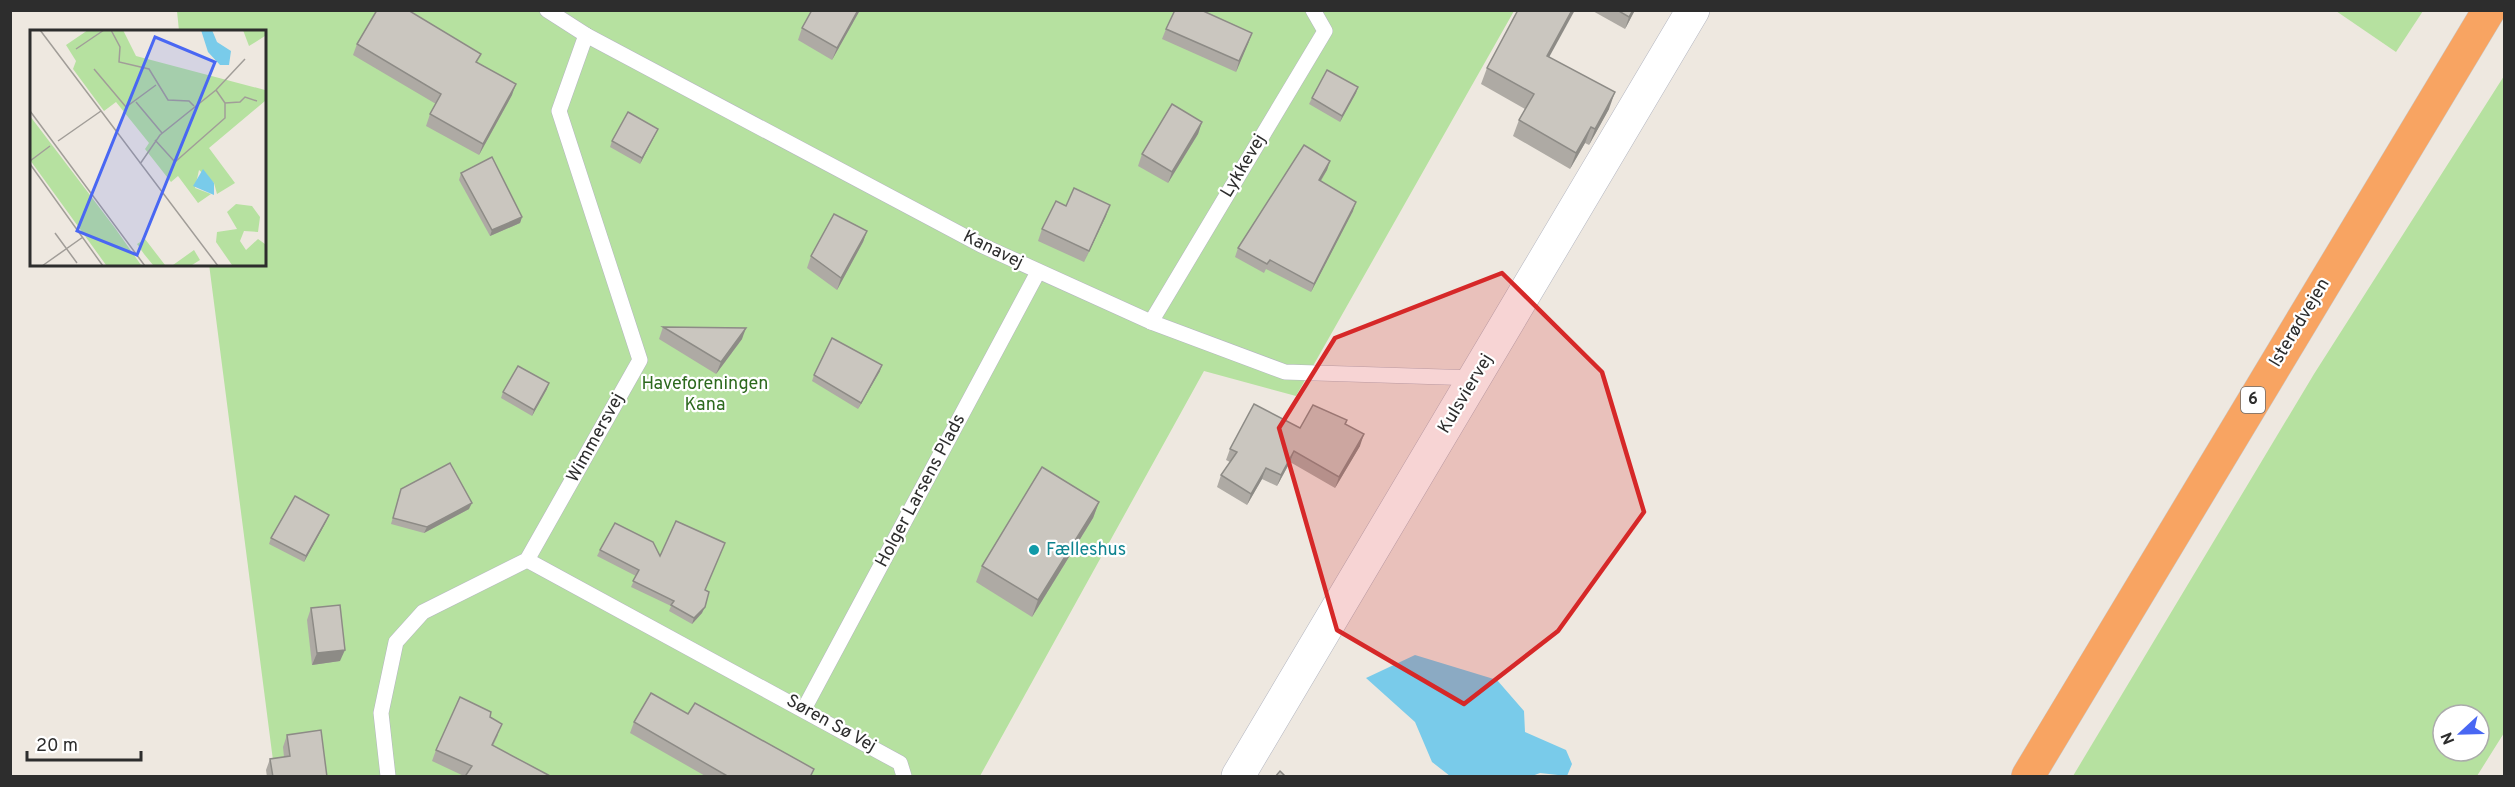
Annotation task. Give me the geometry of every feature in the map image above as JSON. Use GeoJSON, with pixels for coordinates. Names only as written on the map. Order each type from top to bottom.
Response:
{"type":"FeatureCollection","features":[{"type":"Feature","properties":{"kind":"highway","name":"Isterødvejen"},"geometry":{"type":"LineString","coordinates":[[2028,777],[2484,15]]}},
{"type":"Feature","properties":{"kind":"street","name":"Kulsviervej"},"geometry":{"type":"LineString","coordinates":[[1238,777],[1693,10]]}},
{"type":"Feature","properties":{"kind":"lane","name":"Kanavej"},"geometry":{"type":"LineString","coordinates":[[547,10],[586,35],[981,245],[1038,273],[1151,322],[1285,372],[1476,378]]}},
{"type":"Feature","properties":{"kind":"lane","name":"Lykkevej"},"geometry":{"type":"LineString","coordinates":[[1151,322],[1325,31],[1313,10]]}},
{"type":"Feature","properties":{"kind":"lane","name":"Wimmersvej"},"geometry":{"type":"LineString","coordinates":[[527,560],[640,360],[559,111],[586,35]]}},
{"type":"Feature","properties":{"kind":"lane","name":"Holger Larsens Plads"},"geometry":{"type":"LineString","coordinates":[[804,709],[1038,273]]}},
{"type":"Feature","properties":{"kind":"lane","name":"Søren Sø Vej"},"geometry":{"type":"LineString","coordinates":[[527,560],[750,679],[900,763],[904,777]]}},
{"type":"Feature","properties":{"kind":"lane"},"geometry":{"type":"LineString","coordinates":[[388,777],[381,713],[396,642],[423,612],[527,560]]}},
{"type":"Feature","properties":{"kind":"highlighted area"},"geometry":{"type":"Polygon","coordinates":[[[1502,273],[1602,372],[1644,512],[1558,631],[1464,704],[1337,630],[1279,428],[1335,338],[1502,273]]]}},
{"type":"Feature","properties":{"kind":"green space","name":"Haveforeningen Kana"},"geometry":{"type":"Polygon","coordinates":[[[177,11],[1514,11],[1296,396],[1204,371],[980,776],[275,776],[209,266],[266,266],[266,30],[179,30],[177,11]]]}},
{"type":"Feature","properties":{"kind":"green space"},"geometry":{"type":"Polygon","coordinates":[[[2336,11],[2423,11],[2396,52],[2336,11]]]}},
{"type":"Feature","properties":{"kind":"green space"},"geometry":{"type":"Polygon","coordinates":[[[2504,76],[2504,733],[2491,754],[2491,703],[2431,703],[2431,763],[2485,763],[2477,776],[2073,776],[2314,374],[2504,76]]]}},
{"type":"Feature","properties":{"kind":"water"},"geometry":{"type":"Polygon","coordinates":[[[1415,655],[1497,680],[1524,711],[1525,732],[1566,750],[1572,764],[1567,776],[1540,773],[1532,776],[1450,776],[1432,762],[1415,722],[1366,678],[1415,655]]]}},
{"type":"Feature","properties":{"kind":"building"},"geometry":{"type":"Polygon","coordinates":[[[377,10],[408,10],[481,54],[476,62],[516,84],[483,144],[430,114],[441,94],[357,44],[377,10]]]}},
{"type":"Feature","properties":{"kind":"building"},"geometry":{"type":"Polygon","coordinates":[[[812,10],[858,10],[837,48],[802,28],[812,10]]]}},
{"type":"Feature","properties":{"kind":"building"},"geometry":{"type":"Polygon","coordinates":[[[1175,10],[1201,10],[1252,33],[1239,61],[1166,29],[1175,10]]]}},
{"type":"Feature","properties":{"kind":"building"},"geometry":{"type":"Polygon","coordinates":[[[1518,10],[1572,10],[1547,56],[1615,92],[1595,129],[1591,127],[1576,153],[1519,120],[1534,94],[1487,68],[1518,10]]]}},
{"type":"Feature","properties":{"kind":"building"},"geometry":{"type":"Polygon","coordinates":[[[1617,10],[1633,10],[1629,17],[1617,10]]]}},
{"type":"Feature","properties":{"kind":"building"},"geometry":{"type":"Polygon","coordinates":[[[1327,70],[1358,87],[1342,116],[1312,98],[1327,70]]]}},
{"type":"Feature","properties":{"kind":"building"},"geometry":{"type":"Polygon","coordinates":[[[1172,104],[1202,122],[1172,172],[1142,154],[1172,104]]]}},
{"type":"Feature","properties":{"kind":"building"},"geometry":{"type":"Polygon","coordinates":[[[628,112],[658,129],[642,158],[612,141],[628,112]]]}},
{"type":"Feature","properties":{"kind":"building"},"geometry":{"type":"Polygon","coordinates":[[[1304,145],[1330,161],[1319,180],[1356,202],[1314,284],[1270,260],[1267,264],[1238,248],[1304,145]]]}},
{"type":"Feature","properties":{"kind":"building"},"geometry":{"type":"Polygon","coordinates":[[[492,157],[522,217],[492,230],[461,173],[492,157]]]}},
{"type":"Feature","properties":{"kind":"building"},"geometry":{"type":"Polygon","coordinates":[[[1074,188],[1110,205],[1089,251],[1042,229],[1056,201],[1066,206],[1074,188]]]}},
{"type":"Feature","properties":{"kind":"building"},"geometry":{"type":"Polygon","coordinates":[[[834,214],[867,231],[841,278],[811,256],[834,214]]]}},
{"type":"Feature","properties":{"kind":"building"},"geometry":{"type":"Polygon","coordinates":[[[663,327],[746,328],[721,362],[663,327]]]}},
{"type":"Feature","properties":{"kind":"building"},"geometry":{"type":"Polygon","coordinates":[[[832,338],[882,365],[861,403],[814,375],[832,338]]]}},
{"type":"Feature","properties":{"kind":"building"},"geometry":{"type":"Polygon","coordinates":[[[518,366],[549,383],[534,410],[503,392],[518,366]]]}},
{"type":"Feature","properties":{"kind":"building"},"geometry":{"type":"Polygon","coordinates":[[[1254,404],[1300,428],[1313,405],[1347,420],[1345,424],[1364,434],[1339,477],[1294,451],[1281,475],[1266,468],[1251,494],[1221,475],[1237,452],[1230,449],[1254,404]]]}},
{"type":"Feature","properties":{"kind":"building"},"geometry":{"type":"Polygon","coordinates":[[[450,463],[472,503],[427,527],[393,518],[401,489],[450,463]]]}},
{"type":"Feature","properties":{"kind":"building","name":"Fælleshus"},"geometry":{"type":"Polygon","coordinates":[[[1042,467],[1099,502],[1038,600],[982,566],[1042,467]]]}},
{"type":"Feature","properties":{"kind":"building"},"geometry":{"type":"Polygon","coordinates":[[[295,496],[329,515],[306,556],[271,538],[295,496]]]}},
{"type":"Feature","properties":{"kind":"building"},"geometry":{"type":"Polygon","coordinates":[[[676,521],[725,543],[705,590],[709,592],[705,607],[694,618],[671,605],[674,601],[633,581],[639,570],[600,550],[615,523],[653,542],[660,556],[676,521]]]}},
{"type":"Feature","properties":{"kind":"building"},"geometry":{"type":"Polygon","coordinates":[[[340,605],[345,650],[317,653],[311,608],[340,605]]]}},
{"type":"Feature","properties":{"kind":"building"},"geometry":{"type":"Polygon","coordinates":[[[651,693],[688,714],[695,703],[814,769],[810,777],[729,777],[634,722],[651,693]]]}},
{"type":"Feature","properties":{"kind":"building"},"geometry":{"type":"Polygon","coordinates":[[[460,697],[491,712],[490,717],[502,724],[492,745],[552,777],[469,777],[466,775],[472,766],[436,750],[460,697]]]}},
{"type":"Feature","properties":{"kind":"building"},"geometry":{"type":"Polygon","coordinates":[[[321,730],[327,777],[273,777],[270,759],[290,756],[287,735],[321,730]]]}},
{"type":"Feature","properties":{"kind":"building"},"geometry":{"type":"Polygon","coordinates":[[[1280,771],[1286,777],[1275,777],[1280,771]]]}},
{"type":"Feature","properties":{"kind":"place","name":"Fælleshus"},"geometry":{"type":"Point","coordinates":[1034,550]}}]}
